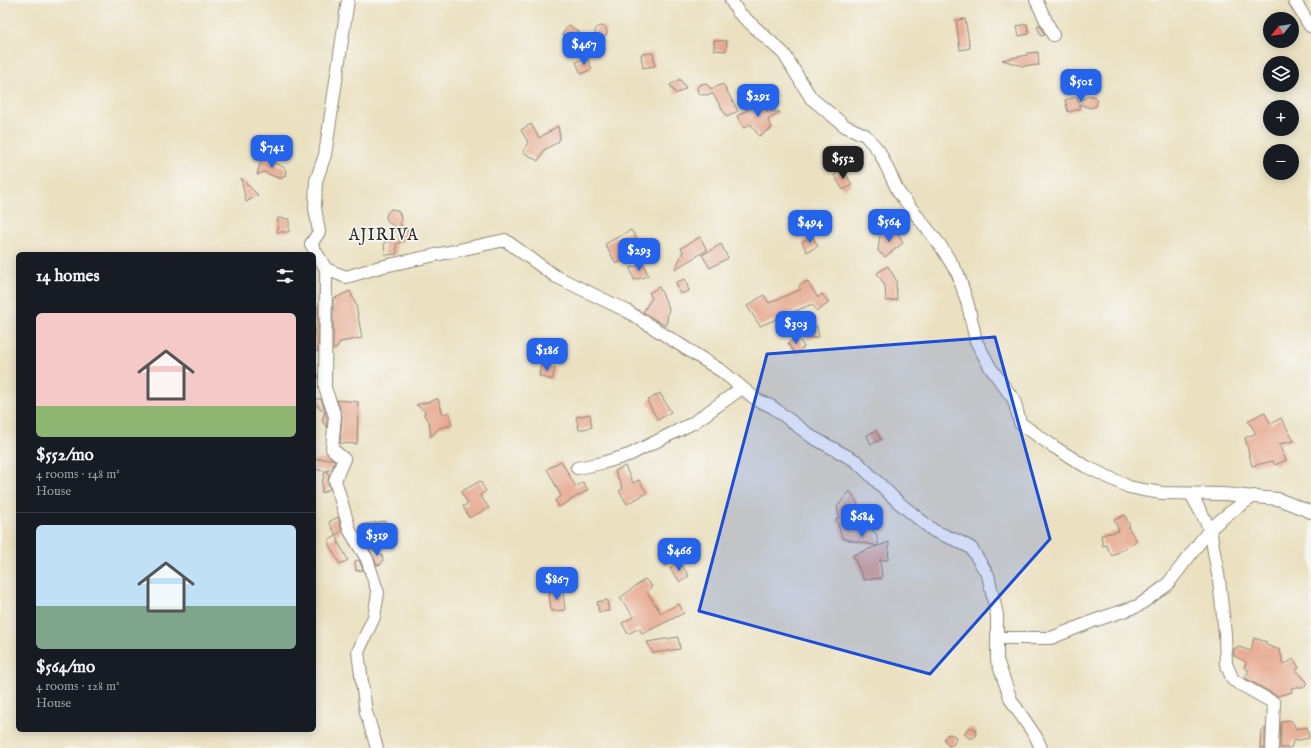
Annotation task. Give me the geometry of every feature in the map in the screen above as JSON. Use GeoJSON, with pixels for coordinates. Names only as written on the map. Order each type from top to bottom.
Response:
{"type":"FeatureCollection","features":[{"type":"Feature","properties":{"kind":"street"},"geometry":{"type":"LineString","coordinates":[[316,252],[311,244],[319,232],[315,208],[316,181],[325,155],[348,0]]}},
{"type":"Feature","properties":{"kind":"street"},"geometry":{"type":"LineString","coordinates":[[731,0],[738,12],[784,54],[811,98],[845,126],[865,135],[879,151],[899,193],[940,245],[958,274],[968,305],[976,341],[990,368],[1014,400],[1020,423],[1054,447],[1085,466],[1129,487],[1143,490],[1191,494],[1254,496],[1278,499],[1311,512]]}},
{"type":"Feature","properties":{"kind":"street"},"geometry":{"type":"LineString","coordinates":[[1036,0],[1053,35]]}},
{"type":"Feature","properties":{"kind":"street"},"geometry":{"type":"LineString","coordinates":[[1294,0],[1310,26]]}},
{"type":"Feature","properties":{"kind":"street"},"geometry":{"type":"LineString","coordinates":[[326,269],[346,277],[380,267],[505,240],[555,276],[627,311],[723,372],[757,400],[771,406],[812,437],[856,461],[898,502],[934,531],[971,548],[988,575],[997,615],[997,660],[1011,700],[1042,748]]}},
{"type":"Feature","properties":{"kind":"street"},"geometry":{"type":"LineString","coordinates":[[316,252],[326,269],[325,388],[335,416],[332,449],[344,459],[335,480],[350,531],[367,559],[378,593],[374,617],[358,652],[366,712],[377,748]]}},
{"type":"Feature","properties":{"kind":"street"},"geometry":{"type":"LineString","coordinates":[[577,468],[630,455],[693,423],[742,388]]}},
{"type":"Feature","properties":{"kind":"street"},"geometry":{"type":"LineString","coordinates":[[1191,494],[1210,530],[1219,580],[1225,634],[1226,664],[1234,680],[1274,703],[1272,748]]}},
{"type":"Feature","properties":{"kind":"street"},"geometry":{"type":"LineString","coordinates":[[997,638],[1051,638],[1096,620],[1138,606],[1167,585],[1210,530],[1229,513],[1254,496]]}},
{"type":"Feature","properties":{"kind":"highlighted area"},"geometry":{"type":"Polygon","coordinates":[[[995,337],[1050,539],[930,674],[699,611],[767,354],[995,337]]]}},
{"type":"Feature","properties":{"kind":"building"},"geometry":{"type":"Polygon","coordinates":[[[965,19],[970,48],[960,50],[956,20],[965,19]]]}},
{"type":"Feature","properties":{"kind":"building"},"geometry":{"type":"Polygon","coordinates":[[[1027,24],[1029,34],[1019,36],[1017,26],[1027,24]]]}},
{"type":"Feature","properties":{"kind":"building"},"geometry":{"type":"Polygon","coordinates":[[[569,25],[579,32],[572,41],[562,34],[569,25]]]}},
{"type":"Feature","properties":{"kind":"building"},"geometry":{"type":"Polygon","coordinates":[[[1040,25],[1045,35],[1041,36],[1037,26],[1040,25]]]}},
{"type":"Feature","properties":{"kind":"building"},"geometry":{"type":"Polygon","coordinates":[[[599,26],[603,26],[607,32],[603,38],[599,38],[595,34],[595,30],[599,26]]]}},
{"type":"Feature","properties":{"kind":"building"},"geometry":{"type":"Polygon","coordinates":[[[714,40],[727,41],[726,51],[714,50],[714,40]]]}},
{"type":"Feature","properties":{"kind":"building"},"geometry":{"type":"Polygon","coordinates":[[[1038,52],[1039,65],[1023,66],[1002,60],[1027,55],[1027,53],[1038,52]]]}},
{"type":"Feature","properties":{"kind":"building"},"geometry":{"type":"Polygon","coordinates":[[[653,53],[655,66],[643,68],[641,54],[653,53]]]}},
{"type":"Feature","properties":{"kind":"building"},"geometry":{"type":"Polygon","coordinates":[[[587,57],[592,69],[581,74],[576,62],[587,57]]]}},
{"type":"Feature","properties":{"kind":"building"},"geometry":{"type":"Polygon","coordinates":[[[680,79],[686,88],[676,94],[670,85],[680,79]]]}},
{"type":"Feature","properties":{"kind":"building"},"geometry":{"type":"Polygon","coordinates":[[[705,83],[712,89],[723,84],[738,111],[727,117],[713,94],[703,95],[698,93],[697,88],[699,85],[705,83]]]}},
{"type":"Feature","properties":{"kind":"building"},"geometry":{"type":"Polygon","coordinates":[[[1089,96],[1093,96],[1096,99],[1096,106],[1090,108],[1079,104],[1080,109],[1068,112],[1065,100],[1077,97],[1078,102],[1089,96]]]}},
{"type":"Feature","properties":{"kind":"building"},"geometry":{"type":"Polygon","coordinates":[[[762,101],[766,105],[766,111],[780,112],[768,120],[772,128],[759,136],[751,124],[744,128],[737,116],[762,101]]]}},
{"type":"Feature","properties":{"kind":"building"},"geometry":{"type":"Polygon","coordinates":[[[531,124],[539,138],[558,126],[560,138],[558,142],[544,150],[538,161],[523,152],[528,142],[521,130],[531,124]]]}},
{"type":"Feature","properties":{"kind":"building"},"geometry":{"type":"Polygon","coordinates":[[[265,159],[283,167],[286,170],[285,176],[278,178],[264,172],[257,175],[260,163],[265,159]]]}},
{"type":"Feature","properties":{"kind":"building"},"geometry":{"type":"Polygon","coordinates":[[[843,169],[852,185],[843,190],[834,175],[843,169]]]}},
{"type":"Feature","properties":{"kind":"building"},"geometry":{"type":"Polygon","coordinates":[[[241,178],[258,195],[246,202],[241,178]]]}},
{"type":"Feature","properties":{"kind":"building"},"geometry":{"type":"Polygon","coordinates":[[[391,209],[399,212],[401,217],[400,225],[407,229],[409,234],[407,239],[396,244],[397,254],[385,255],[384,242],[393,241],[394,226],[388,222],[386,217],[387,213],[391,209]]]}},
{"type":"Feature","properties":{"kind":"building"},"geometry":{"type":"Polygon","coordinates":[[[278,218],[289,219],[289,232],[277,232],[278,218]]]}},
{"type":"Feature","properties":{"kind":"building"},"geometry":{"type":"Polygon","coordinates":[[[881,228],[888,235],[897,231],[903,243],[885,257],[878,250],[881,228]]]}},
{"type":"Feature","properties":{"kind":"building"},"geometry":{"type":"Polygon","coordinates":[[[631,230],[640,243],[625,252],[628,257],[616,264],[605,244],[631,230]]]}},
{"type":"Feature","properties":{"kind":"building"},"geometry":{"type":"Polygon","coordinates":[[[812,236],[818,246],[807,252],[802,242],[812,236]]]}},
{"type":"Feature","properties":{"kind":"building"},"geometry":{"type":"Polygon","coordinates":[[[700,237],[707,250],[675,269],[683,252],[681,248],[700,237]]]}},
{"type":"Feature","properties":{"kind":"building"},"geometry":{"type":"Polygon","coordinates":[[[721,244],[728,258],[710,268],[702,255],[721,244]]]}},
{"type":"Feature","properties":{"kind":"building"},"geometry":{"type":"Polygon","coordinates":[[[644,264],[648,276],[634,280],[630,268],[644,264]]]}},
{"type":"Feature","properties":{"kind":"building"},"geometry":{"type":"Polygon","coordinates":[[[888,266],[896,280],[897,300],[886,301],[885,286],[877,273],[888,266]]]}},
{"type":"Feature","properties":{"kind":"building"},"geometry":{"type":"Polygon","coordinates":[[[685,279],[689,291],[680,294],[676,282],[685,279]]]}},
{"type":"Feature","properties":{"kind":"building"},"geometry":{"type":"Polygon","coordinates":[[[807,281],[818,298],[822,294],[829,303],[817,311],[812,304],[760,326],[747,306],[764,295],[769,303],[801,289],[799,286],[807,281]]]}},
{"type":"Feature","properties":{"kind":"building"},"geometry":{"type":"Polygon","coordinates":[[[659,287],[669,308],[666,326],[643,312],[652,298],[649,293],[659,287]]]}},
{"type":"Feature","properties":{"kind":"building"},"geometry":{"type":"Polygon","coordinates":[[[350,291],[356,305],[362,338],[340,342],[337,348],[333,350],[333,299],[350,291]]]}},
{"type":"Feature","properties":{"kind":"building"},"geometry":{"type":"Polygon","coordinates":[[[316,307],[318,307],[318,351],[316,351],[316,307]]]}},
{"type":"Feature","properties":{"kind":"building"},"geometry":{"type":"Polygon","coordinates":[[[817,326],[819,337],[808,338],[807,327],[817,326]]]}},
{"type":"Feature","properties":{"kind":"building"},"geometry":{"type":"Polygon","coordinates":[[[798,337],[804,347],[795,354],[788,343],[798,337]]]}},
{"type":"Feature","properties":{"kind":"building"},"geometry":{"type":"Polygon","coordinates":[[[541,365],[555,368],[552,380],[539,376],[541,365]]]}},
{"type":"Feature","properties":{"kind":"building"},"geometry":{"type":"Polygon","coordinates":[[[660,393],[671,412],[658,420],[647,401],[660,393]]]}},
{"type":"Feature","properties":{"kind":"building"},"geometry":{"type":"Polygon","coordinates":[[[316,399],[321,399],[327,417],[327,427],[322,421],[325,412],[316,405],[316,399]]]}},
{"type":"Feature","properties":{"kind":"building"},"geometry":{"type":"Polygon","coordinates":[[[438,399],[443,414],[449,412],[452,425],[439,428],[431,437],[429,421],[424,415],[425,411],[416,405],[438,399]]]}},
{"type":"Feature","properties":{"kind":"building"},"geometry":{"type":"Polygon","coordinates":[[[337,400],[358,402],[357,444],[340,443],[342,416],[337,400]]]}},
{"type":"Feature","properties":{"kind":"building"},"geometry":{"type":"Polygon","coordinates":[[[1264,412],[1271,424],[1281,418],[1294,441],[1279,444],[1286,460],[1275,465],[1273,461],[1252,466],[1245,438],[1256,433],[1248,421],[1264,412]]]}},
{"type":"Feature","properties":{"kind":"building"},"geometry":{"type":"Polygon","coordinates":[[[590,414],[592,427],[579,430],[576,417],[590,414]]]}},
{"type":"Feature","properties":{"kind":"building"},"geometry":{"type":"Polygon","coordinates":[[[876,430],[881,440],[871,444],[867,435],[876,430]]]}},
{"type":"Feature","properties":{"kind":"building"},"geometry":{"type":"Polygon","coordinates":[[[316,459],[333,459],[335,461],[332,469],[326,471],[329,475],[328,482],[330,489],[322,493],[322,483],[325,471],[316,469],[316,459]]]}},
{"type":"Feature","properties":{"kind":"building"},"geometry":{"type":"Polygon","coordinates":[[[561,461],[576,487],[583,482],[588,490],[559,507],[555,500],[561,496],[547,469],[561,461]]]}},
{"type":"Feature","properties":{"kind":"building"},"geometry":{"type":"Polygon","coordinates":[[[625,466],[633,483],[639,480],[647,493],[627,504],[619,491],[623,489],[615,471],[625,466]]]}},
{"type":"Feature","properties":{"kind":"building"},"geometry":{"type":"Polygon","coordinates":[[[480,481],[486,491],[480,495],[489,508],[469,518],[463,506],[468,504],[461,492],[480,481]]]}},
{"type":"Feature","properties":{"kind":"building"},"geometry":{"type":"Polygon","coordinates":[[[850,491],[867,517],[872,530],[876,534],[879,546],[889,542],[888,560],[880,560],[882,578],[864,580],[853,555],[878,546],[844,539],[842,537],[836,519],[839,518],[837,507],[850,491]]]}},
{"type":"Feature","properties":{"kind":"building"},"geometry":{"type":"Polygon","coordinates":[[[1125,515],[1130,526],[1128,527],[1137,541],[1112,556],[1106,545],[1103,546],[1101,535],[1119,531],[1114,520],[1125,515]]]}},
{"type":"Feature","properties":{"kind":"building"},"geometry":{"type":"Polygon","coordinates":[[[338,517],[342,531],[336,535],[329,522],[338,517]]]}},
{"type":"Feature","properties":{"kind":"building"},"geometry":{"type":"Polygon","coordinates":[[[385,521],[387,535],[365,539],[361,535],[360,525],[385,521]]]}},
{"type":"Feature","properties":{"kind":"building"},"geometry":{"type":"Polygon","coordinates":[[[337,536],[339,544],[348,560],[340,564],[329,545],[329,540],[337,536]]]}},
{"type":"Feature","properties":{"kind":"building"},"geometry":{"type":"Polygon","coordinates":[[[369,548],[382,555],[383,561],[381,564],[377,565],[369,548]]]}},
{"type":"Feature","properties":{"kind":"building"},"geometry":{"type":"Polygon","coordinates":[[[671,552],[676,560],[665,566],[661,557],[671,552]]]}},
{"type":"Feature","properties":{"kind":"building"},"geometry":{"type":"Polygon","coordinates":[[[359,560],[363,570],[356,571],[355,561],[359,560]]]}},
{"type":"Feature","properties":{"kind":"building"},"geometry":{"type":"Polygon","coordinates":[[[679,561],[689,576],[680,582],[670,568],[679,561]]]}},
{"type":"Feature","properties":{"kind":"building"},"geometry":{"type":"Polygon","coordinates":[[[645,579],[652,586],[647,592],[661,613],[679,604],[684,613],[642,634],[639,628],[628,634],[622,623],[634,617],[620,598],[645,579]]]}},
{"type":"Feature","properties":{"kind":"building"},"geometry":{"type":"Polygon","coordinates":[[[563,591],[565,610],[551,611],[549,592],[563,591]]]}},
{"type":"Feature","properties":{"kind":"building"},"geometry":{"type":"Polygon","coordinates":[[[607,600],[609,611],[599,612],[597,602],[607,600]]]}},
{"type":"Feature","properties":{"kind":"building"},"geometry":{"type":"Polygon","coordinates":[[[678,637],[680,649],[653,653],[647,642],[678,637]]]}},
{"type":"Feature","properties":{"kind":"building"},"geometry":{"type":"Polygon","coordinates":[[[1254,638],[1267,642],[1266,645],[1280,650],[1283,665],[1294,659],[1299,668],[1296,670],[1307,682],[1305,686],[1303,688],[1291,688],[1292,692],[1277,696],[1245,678],[1249,670],[1244,668],[1246,662],[1234,656],[1233,649],[1239,647],[1251,651],[1254,638]]]}},
{"type":"Feature","properties":{"kind":"building"},"geometry":{"type":"Polygon","coordinates":[[[1288,720],[1292,721],[1296,729],[1307,727],[1309,738],[1293,741],[1291,748],[1280,748],[1281,722],[1288,720]]]}},
{"type":"Feature","properties":{"kind":"building"},"geometry":{"type":"Polygon","coordinates":[[[974,728],[976,732],[976,736],[973,738],[969,738],[964,734],[967,729],[974,728]]]}},
{"type":"Feature","properties":{"kind":"building"},"geometry":{"type":"Polygon","coordinates":[[[1265,728],[1265,748],[1260,748],[1261,730],[1265,728]]]}},
{"type":"Feature","properties":{"kind":"building"},"geometry":{"type":"Polygon","coordinates":[[[950,734],[956,737],[954,744],[949,746],[944,738],[950,734]]]}},
{"type":"Feature","properties":{"kind":"district","name":"AJIRIVA"},"geometry":{"type":"Point","coordinates":[384,236]}}]}
